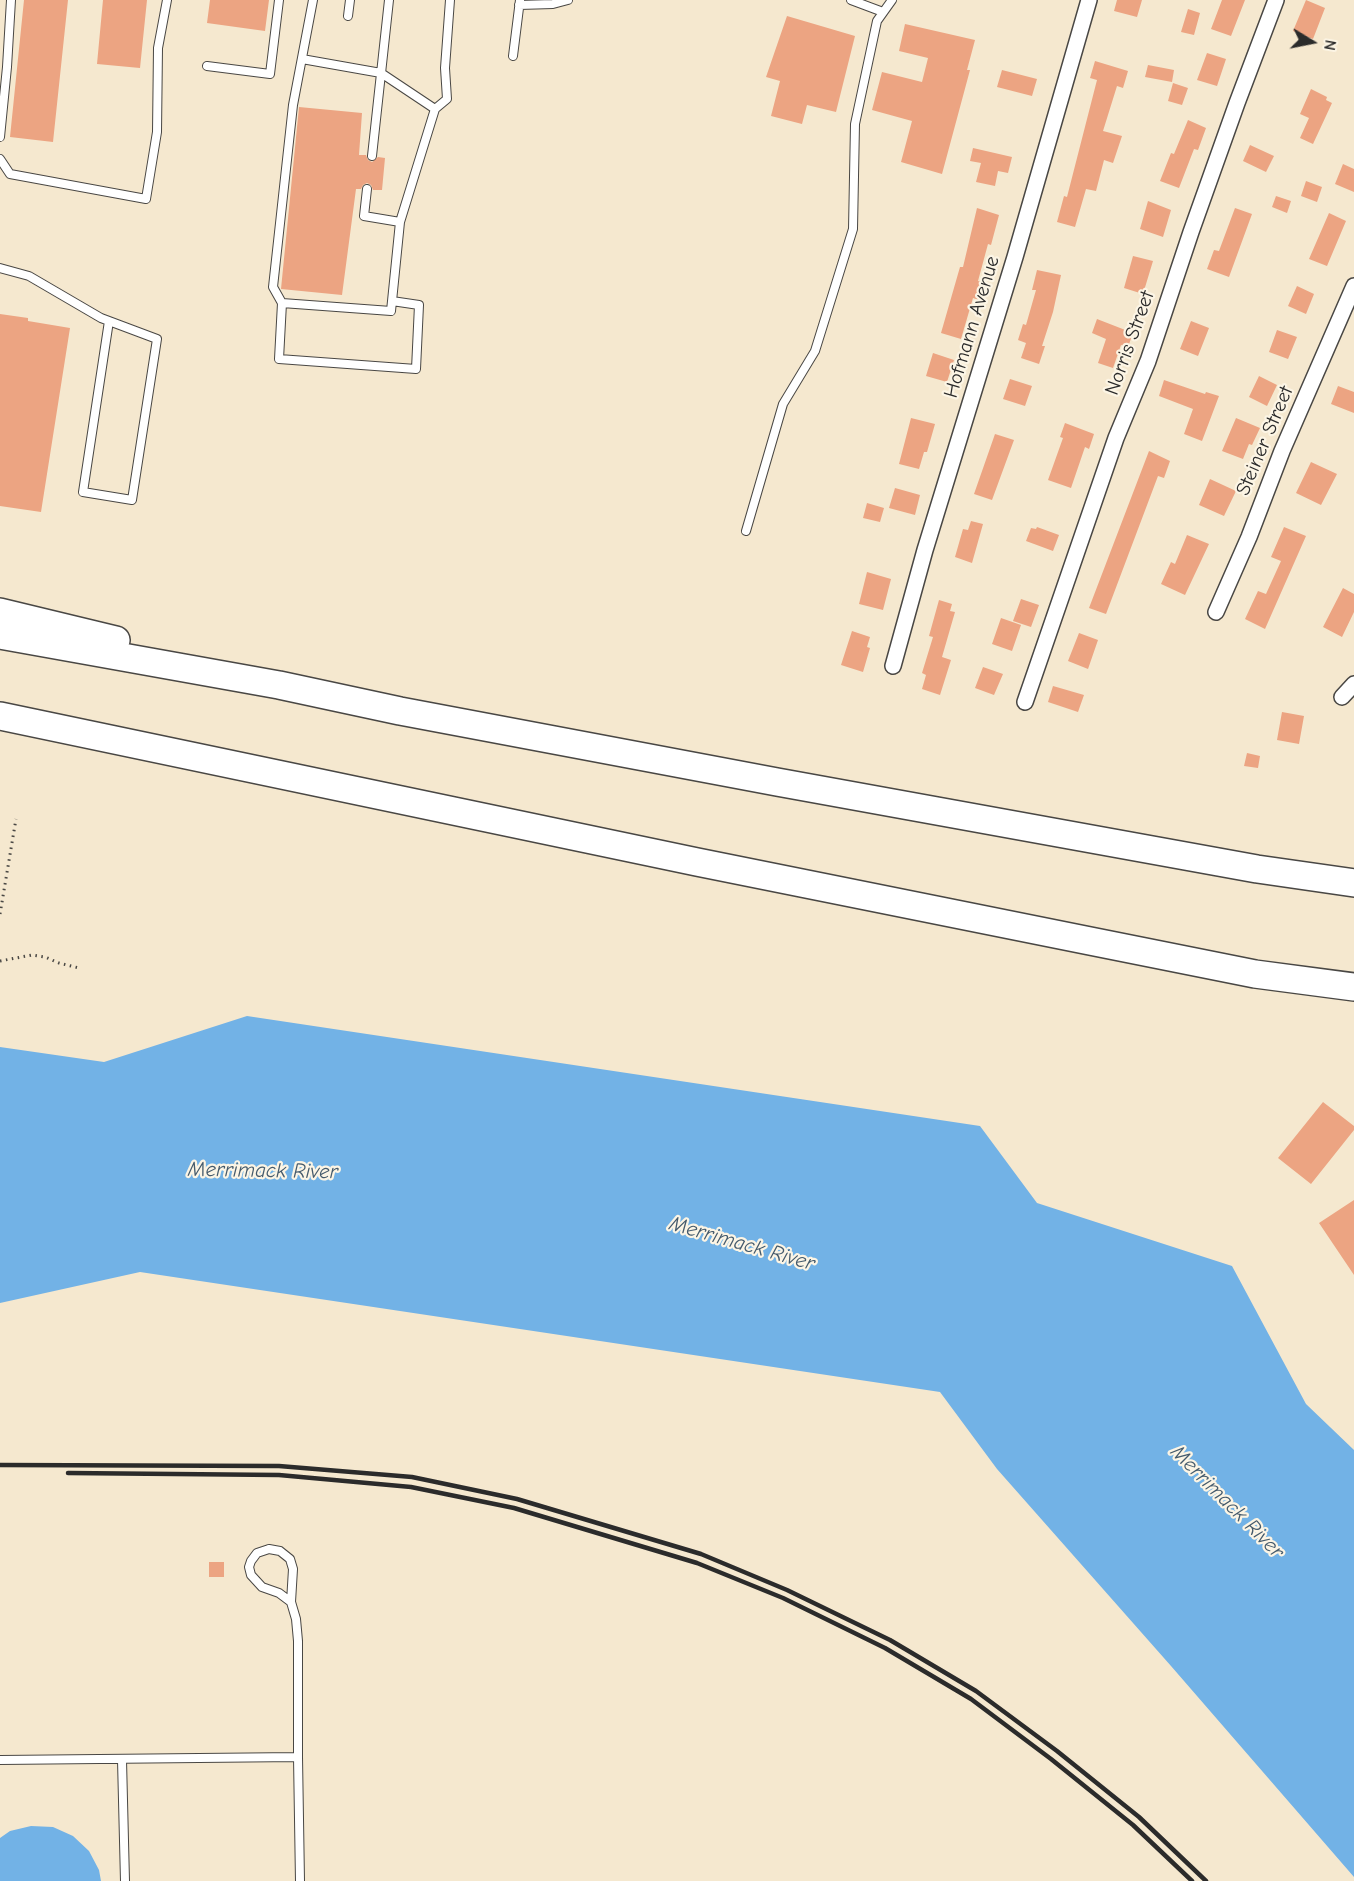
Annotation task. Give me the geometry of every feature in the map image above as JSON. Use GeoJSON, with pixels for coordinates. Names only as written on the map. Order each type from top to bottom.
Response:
{"type":"FeatureCollection","features":[{"type":"Feature","properties":{"kind":"highway"},"geometry":{"type":"LineString","coordinates":[[0,612],[81,630],[279,685]]}},
{"type":"Feature","properties":{"kind":"highway"},"geometry":{"type":"LineString","coordinates":[[0,635],[279,685],[400,711],[801,786],[1257,869],[1354,883]]}},
{"type":"Feature","properties":{"kind":"highway"},"geometry":{"type":"LineString","coordinates":[[0,716],[1090,941],[1255,974],[1354,987]]}},
{"type":"Feature","properties":{"kind":"street","name":"Hofmann Avenue"},"geometry":{"type":"LineString","coordinates":[[892,666],[925,550],[1015,257],[1089,0]]}},
{"type":"Feature","properties":{"kind":"street","name":"Norris Street"},"geometry":{"type":"LineString","coordinates":[[1025,702],[1116,438],[1148,362],[1191,232],[1276,0]]}},
{"type":"Feature","properties":{"kind":"street","name":"Steiner Street"},"geometry":{"type":"LineString","coordinates":[[1216,612],[1249,537],[1282,451],[1354,286]]}},
{"type":"Feature","properties":{"kind":"street"},"geometry":{"type":"LineString","coordinates":[[1342,697],[1354,684]]}},
{"type":"Feature","properties":{"kind":"lane"},"geometry":{"type":"LineString","coordinates":[[0,137],[8,67],[11,0]]}},
{"type":"Feature","properties":{"kind":"lane"},"geometry":{"type":"LineString","coordinates":[[0,159],[10,174],[146,199],[157,132],[158,48],[167,0]]}},
{"type":"Feature","properties":{"kind":"lane"},"geometry":{"type":"LineString","coordinates":[[207,66],[270,74],[279,0]]}},
{"type":"Feature","properties":{"kind":"lane"},"geometry":{"type":"LineString","coordinates":[[313,0],[293,105],[273,287],[282,303],[279,358],[416,369],[419,305],[392,302]]}},
{"type":"Feature","properties":{"kind":"lane"},"geometry":{"type":"LineString","coordinates":[[348,16],[350,0]]}},
{"type":"Feature","properties":{"kind":"lane"},"geometry":{"type":"LineString","coordinates":[[372,156],[389,0]]}},
{"type":"Feature","properties":{"kind":"lane"},"geometry":{"type":"LineString","coordinates":[[282,303],[390,311],[400,222],[435,109],[447,99],[445,68],[450,0]]}},
{"type":"Feature","properties":{"kind":"lane"},"geometry":{"type":"LineString","coordinates":[[513,56],[519,2],[553,4],[568,0]]}},
{"type":"Feature","properties":{"kind":"lane"},"geometry":{"type":"LineString","coordinates":[[851,0],[883,12]]}},
{"type":"Feature","properties":{"kind":"lane"},"geometry":{"type":"LineString","coordinates":[[746,531],[783,404],[815,351],[853,229],[855,124],[877,21],[892,0]]}},
{"type":"Feature","properties":{"kind":"lane"},"geometry":{"type":"LineString","coordinates":[[302,59],[381,73],[435,109]]}},
{"type":"Feature","properties":{"kind":"lane"},"geometry":{"type":"LineString","coordinates":[[368,189],[364,216],[400,222]]}},
{"type":"Feature","properties":{"kind":"lane"},"geometry":{"type":"LineString","coordinates":[[0,268],[29,276],[101,318],[109,321],[157,339],[132,500],[83,492],[109,321]]}},
{"type":"Feature","properties":{"kind":"lane"},"geometry":{"type":"LineString","coordinates":[[291,1602],[256,1582],[249,1567],[257,1553],[269,1549],[280,1551],[290,1559],[293,1569],[291,1602],[296,1619],[298,1641],[300,1881]]}},
{"type":"Feature","properties":{"kind":"lane"},"geometry":{"type":"LineString","coordinates":[[0,1760],[298,1757]]}},
{"type":"Feature","properties":{"kind":"lane"},"geometry":{"type":"LineString","coordinates":[[122,1760],[125,1881]]}},
{"type":"Feature","properties":{"kind":"path"},"geometry":{"type":"LineString","coordinates":[[0,914],[16,819]]}},
{"type":"Feature","properties":{"kind":"path"},"geometry":{"type":"LineString","coordinates":[[0,961],[32,955],[79,968]]}},
{"type":"Feature","properties":{"kind":"water","name":"Merrimack River"},"geometry":{"type":"Polygon","coordinates":[[[247,1016],[980,1126],[1037,1203],[1232,1266],[1306,1404],[1354,1450],[1354,1877],[997,1469],[940,1392],[140,1272],[0,1303],[0,1047],[104,1062],[247,1016]]]}},
{"type":"Feature","properties":{"kind":"water"},"geometry":{"type":"Polygon","coordinates":[[[31,1826],[53,1827],[73,1836],[89,1851],[99,1870],[101,1881],[0,1881],[0,1838],[10,1831],[31,1826]]]}},
{"type":"Feature","properties":{"kind":"building"},"geometry":{"type":"Polygon","coordinates":[[[24,0],[68,0],[53,142],[10,137],[24,0]]]}},
{"type":"Feature","properties":{"kind":"building"},"geometry":{"type":"Polygon","coordinates":[[[103,0],[147,0],[140,68],[97,64],[103,0]]]}},
{"type":"Feature","properties":{"kind":"building"},"geometry":{"type":"Polygon","coordinates":[[[210,0],[269,0],[265,31],[207,23],[210,0]]]}},
{"type":"Feature","properties":{"kind":"building"},"geometry":{"type":"Polygon","coordinates":[[[1117,0],[1142,0],[1137,17],[1114,11],[1117,0]]]}},
{"type":"Feature","properties":{"kind":"building"},"geometry":{"type":"Polygon","coordinates":[[[1222,0],[1245,0],[1231,36],[1211,29],[1222,0]]]}},
{"type":"Feature","properties":{"kind":"building"},"geometry":{"type":"Polygon","coordinates":[[[1306,0],[1325,8],[1313,39],[1293,31],[1306,0]]]}},
{"type":"Feature","properties":{"kind":"building"},"geometry":{"type":"Polygon","coordinates":[[[1188,9],[1200,13],[1194,35],[1181,32],[1188,9]]]}},
{"type":"Feature","properties":{"kind":"building"},"geometry":{"type":"Polygon","coordinates":[[[787,16],[855,36],[836,112],[807,105],[802,124],[771,116],[780,81],[766,77],[787,16]]]}},
{"type":"Feature","properties":{"kind":"building"},"geometry":{"type":"Polygon","coordinates":[[[905,24],[975,40],[967,70],[970,70],[942,174],[901,162],[912,121],[872,110],[882,72],[922,82],[928,58],[899,51],[905,24]]]}},
{"type":"Feature","properties":{"kind":"building"},"geometry":{"type":"Polygon","coordinates":[[[1207,53],[1226,59],[1217,86],[1197,80],[1207,53]]]}},
{"type":"Feature","properties":{"kind":"building"},"geometry":{"type":"Polygon","coordinates":[[[1095,61],[1128,71],[1123,88],[1117,86],[1103,131],[1122,136],[1113,163],[1104,160],[1096,191],[1086,189],[1075,227],[1057,222],[1064,196],[1067,197],[1097,80],[1090,78],[1095,61]]]}},
{"type":"Feature","properties":{"kind":"building"},"geometry":{"type":"Polygon","coordinates":[[[1148,65],[1174,70],[1172,82],[1145,77],[1148,65]]]}},
{"type":"Feature","properties":{"kind":"building"},"geometry":{"type":"Polygon","coordinates":[[[1002,70],[1037,79],[1032,96],[997,87],[1002,70]]]}},
{"type":"Feature","properties":{"kind":"building"},"geometry":{"type":"Polygon","coordinates":[[[1173,83],[1188,88],[1182,105],[1168,101],[1173,83]]]}},
{"type":"Feature","properties":{"kind":"building"},"geometry":{"type":"Polygon","coordinates":[[[1311,89],[1327,97],[1326,100],[1332,103],[1313,144],[1300,138],[1309,118],[1300,114],[1311,89]]]}},
{"type":"Feature","properties":{"kind":"building"},"geometry":{"type":"Polygon","coordinates":[[[299,107],[362,113],[359,155],[366,155],[372,162],[378,157],[385,158],[382,190],[373,190],[367,183],[361,189],[356,189],[342,295],[281,289],[299,107]]]}},
{"type":"Feature","properties":{"kind":"building"},"geometry":{"type":"Polygon","coordinates":[[[1188,120],[1206,128],[1198,150],[1194,149],[1179,188],[1160,181],[1188,120]]]}},
{"type":"Feature","properties":{"kind":"building"},"geometry":{"type":"Polygon","coordinates":[[[1250,145],[1274,156],[1266,172],[1243,161],[1250,145]]]}},
{"type":"Feature","properties":{"kind":"building"},"geometry":{"type":"Polygon","coordinates":[[[973,148],[1012,157],[1008,173],[998,171],[995,186],[976,182],[981,163],[970,161],[973,148]]]}},
{"type":"Feature","properties":{"kind":"building"},"geometry":{"type":"Polygon","coordinates":[[[1343,164],[1354,169],[1354,192],[1335,184],[1343,164]]]}},
{"type":"Feature","properties":{"kind":"building"},"geometry":{"type":"Polygon","coordinates":[[[1306,181],[1322,187],[1317,202],[1301,196],[1306,181]]]}},
{"type":"Feature","properties":{"kind":"building"},"geometry":{"type":"Polygon","coordinates":[[[1276,196],[1291,201],[1287,213],[1272,207],[1276,196]]]}},
{"type":"Feature","properties":{"kind":"building"},"geometry":{"type":"Polygon","coordinates":[[[1148,201],[1171,210],[1163,237],[1140,229],[1148,201]]]}},
{"type":"Feature","properties":{"kind":"building"},"geometry":{"type":"Polygon","coordinates":[[[977,208],[999,215],[978,281],[982,282],[983,286],[979,300],[973,298],[961,339],[941,333],[960,267],[963,267],[977,208]]]}},
{"type":"Feature","properties":{"kind":"building"},"geometry":{"type":"Polygon","coordinates":[[[1235,208],[1252,214],[1229,277],[1207,269],[1214,250],[1219,251],[1235,208]]]}},
{"type":"Feature","properties":{"kind":"building"},"geometry":{"type":"Polygon","coordinates":[[[1329,213],[1346,221],[1327,266],[1309,259],[1329,213]]]}},
{"type":"Feature","properties":{"kind":"building"},"geometry":{"type":"Polygon","coordinates":[[[1133,256],[1153,261],[1143,294],[1124,288],[1133,256]]]}},
{"type":"Feature","properties":{"kind":"building"},"geometry":{"type":"Polygon","coordinates":[[[1037,270],[1061,275],[1039,364],[1021,358],[1026,343],[1018,340],[1023,324],[1026,325],[1036,290],[1032,290],[1037,270]]]}},
{"type":"Feature","properties":{"kind":"building"},"geometry":{"type":"Polygon","coordinates":[[[1297,286],[1314,294],[1306,314],[1288,306],[1297,286]]]}},
{"type":"Feature","properties":{"kind":"building"},"geometry":{"type":"Polygon","coordinates":[[[0,314],[70,328],[41,512],[0,506],[0,314]]]}},
{"type":"Feature","properties":{"kind":"building"},"geometry":{"type":"Polygon","coordinates":[[[1097,319],[1133,333],[1128,347],[1121,345],[1113,368],[1098,363],[1106,339],[1092,333],[1097,319]]]}},
{"type":"Feature","properties":{"kind":"building"},"geometry":{"type":"Polygon","coordinates":[[[1191,321],[1209,328],[1198,356],[1180,349],[1191,321]]]}},
{"type":"Feature","properties":{"kind":"building"},"geometry":{"type":"Polygon","coordinates":[[[1277,330],[1297,337],[1288,359],[1269,352],[1277,330]]]}},
{"type":"Feature","properties":{"kind":"building"},"geometry":{"type":"Polygon","coordinates":[[[933,353],[954,360],[947,382],[926,376],[933,353]]]}},
{"type":"Feature","properties":{"kind":"building"},"geometry":{"type":"Polygon","coordinates":[[[1259,376],[1277,385],[1267,406],[1249,397],[1259,376]]]}},
{"type":"Feature","properties":{"kind":"building"},"geometry":{"type":"Polygon","coordinates":[[[1010,379],[1032,386],[1025,406],[1003,399],[1010,379]]]}},
{"type":"Feature","properties":{"kind":"building"},"geometry":{"type":"Polygon","coordinates":[[[1164,380],[1205,394],[1206,392],[1219,396],[1202,441],[1184,434],[1193,409],[1159,396],[1164,380]]]}},
{"type":"Feature","properties":{"kind":"building"},"geometry":{"type":"Polygon","coordinates":[[[1338,386],[1354,392],[1354,413],[1331,404],[1338,386]]]}},
{"type":"Feature","properties":{"kind":"building"},"geometry":{"type":"Polygon","coordinates":[[[911,418],[935,424],[927,452],[924,452],[919,469],[899,464],[911,418]]]}},
{"type":"Feature","properties":{"kind":"building"},"geometry":{"type":"Polygon","coordinates":[[[1236,418],[1260,428],[1252,445],[1249,444],[1243,459],[1222,451],[1236,418]]]}},
{"type":"Feature","properties":{"kind":"building"},"geometry":{"type":"Polygon","coordinates":[[[1065,423],[1094,434],[1089,449],[1085,447],[1071,488],[1048,480],[1063,438],[1060,437],[1065,423]]]}},
{"type":"Feature","properties":{"kind":"building"},"geometry":{"type":"Polygon","coordinates":[[[995,434],[1014,440],[992,500],[974,494],[995,434]]]}},
{"type":"Feature","properties":{"kind":"building"},"geometry":{"type":"Polygon","coordinates":[[[1149,451],[1170,461],[1164,478],[1158,476],[1106,614],[1089,608],[1149,451]]]}},
{"type":"Feature","properties":{"kind":"building"},"geometry":{"type":"Polygon","coordinates":[[[1311,462],[1337,474],[1321,505],[1296,493],[1311,462]]]}},
{"type":"Feature","properties":{"kind":"building"},"geometry":{"type":"Polygon","coordinates":[[[1210,479],[1236,491],[1224,516],[1199,505],[1210,479]]]}},
{"type":"Feature","properties":{"kind":"building"},"geometry":{"type":"Polygon","coordinates":[[[895,488],[920,495],[915,515],[889,508],[895,488]]]}},
{"type":"Feature","properties":{"kind":"building"},"geometry":{"type":"Polygon","coordinates":[[[867,503],[884,508],[880,522],[863,518],[867,503]]]}},
{"type":"Feature","properties":{"kind":"building"},"geometry":{"type":"Polygon","coordinates":[[[971,521],[983,524],[972,563],[955,557],[963,529],[968,530],[971,521]]]}},
{"type":"Feature","properties":{"kind":"building"},"geometry":{"type":"Polygon","coordinates":[[[1037,527],[1059,535],[1053,551],[1026,541],[1031,528],[1036,529],[1037,527]]]}},
{"type":"Feature","properties":{"kind":"building"},"geometry":{"type":"Polygon","coordinates":[[[1284,527],[1306,536],[1265,629],[1245,619],[1258,591],[1266,594],[1281,561],[1271,557],[1284,527]]]}},
{"type":"Feature","properties":{"kind":"building"},"geometry":{"type":"Polygon","coordinates":[[[1187,535],[1209,544],[1185,595],[1161,584],[1171,562],[1175,564],[1187,535]]]}},
{"type":"Feature","properties":{"kind":"building"},"geometry":{"type":"Polygon","coordinates":[[[867,572],[891,579],[883,610],[859,604],[867,572]]]}},
{"type":"Feature","properties":{"kind":"building"},"geometry":{"type":"Polygon","coordinates":[[[1343,588],[1354,594],[1354,612],[1342,637],[1323,627],[1343,588]]]}},
{"type":"Feature","properties":{"kind":"building"},"geometry":{"type":"Polygon","coordinates":[[[1021,599],[1039,605],[1031,627],[1013,621],[1021,599]]]}},
{"type":"Feature","properties":{"kind":"building"},"geometry":{"type":"Polygon","coordinates":[[[939,600],[952,604],[950,611],[955,612],[942,657],[951,660],[940,695],[922,689],[926,675],[922,673],[933,637],[929,636],[939,600]]]}},
{"type":"Feature","properties":{"kind":"building"},"geometry":{"type":"Polygon","coordinates":[[[1001,618],[1021,625],[1012,651],[992,644],[1001,618]]]}},
{"type":"Feature","properties":{"kind":"building"},"geometry":{"type":"Polygon","coordinates":[[[852,631],[870,637],[867,647],[870,648],[863,672],[841,665],[852,631]]]}},
{"type":"Feature","properties":{"kind":"building"},"geometry":{"type":"Polygon","coordinates":[[[1079,633],[1098,640],[1088,669],[1068,661],[1079,633]]]}},
{"type":"Feature","properties":{"kind":"building"},"geometry":{"type":"Polygon","coordinates":[[[983,667],[1003,674],[994,695],[975,688],[983,667]]]}},
{"type":"Feature","properties":{"kind":"building"},"geometry":{"type":"Polygon","coordinates":[[[1053,686],[1084,695],[1078,712],[1048,702],[1053,686]]]}},
{"type":"Feature","properties":{"kind":"building"},"geometry":{"type":"Polygon","coordinates":[[[1282,712],[1304,716],[1299,744],[1277,740],[1282,712]]]}},
{"type":"Feature","properties":{"kind":"building"},"geometry":{"type":"Polygon","coordinates":[[[1247,753],[1260,756],[1258,768],[1244,766],[1247,753]]]}},
{"type":"Feature","properties":{"kind":"building"},"geometry":{"type":"Polygon","coordinates":[[[1323,1102],[1354,1126],[1354,1130],[1311,1184],[1278,1158],[1323,1102]]]}},
{"type":"Feature","properties":{"kind":"building"},"geometry":{"type":"Polygon","coordinates":[[[1354,1200],[1354,1275],[1319,1223],[1354,1200]]]}},
{"type":"Feature","properties":{"kind":"building"},"geometry":{"type":"Polygon","coordinates":[[[209,1562],[224,1562],[224,1577],[209,1577],[209,1562]]]}},
{"type":"Feature","properties":{"kind":"railway"},"geometry":{"type":"LineString","coordinates":[[0,1465],[279,1466],[412,1477],[517,1499],[701,1554],[787,1590],[890,1640],[976,1691],[1057,1751],[1139,1817],[1206,1881]]}},
{"type":"Feature","properties":{"kind":"railway"},"geometry":{"type":"LineString","coordinates":[[68,1473],[279,1475],[411,1487],[514,1508],[697,1563],[783,1598],[885,1648],[971,1699],[1133,1825],[1192,1881]]}}]}
